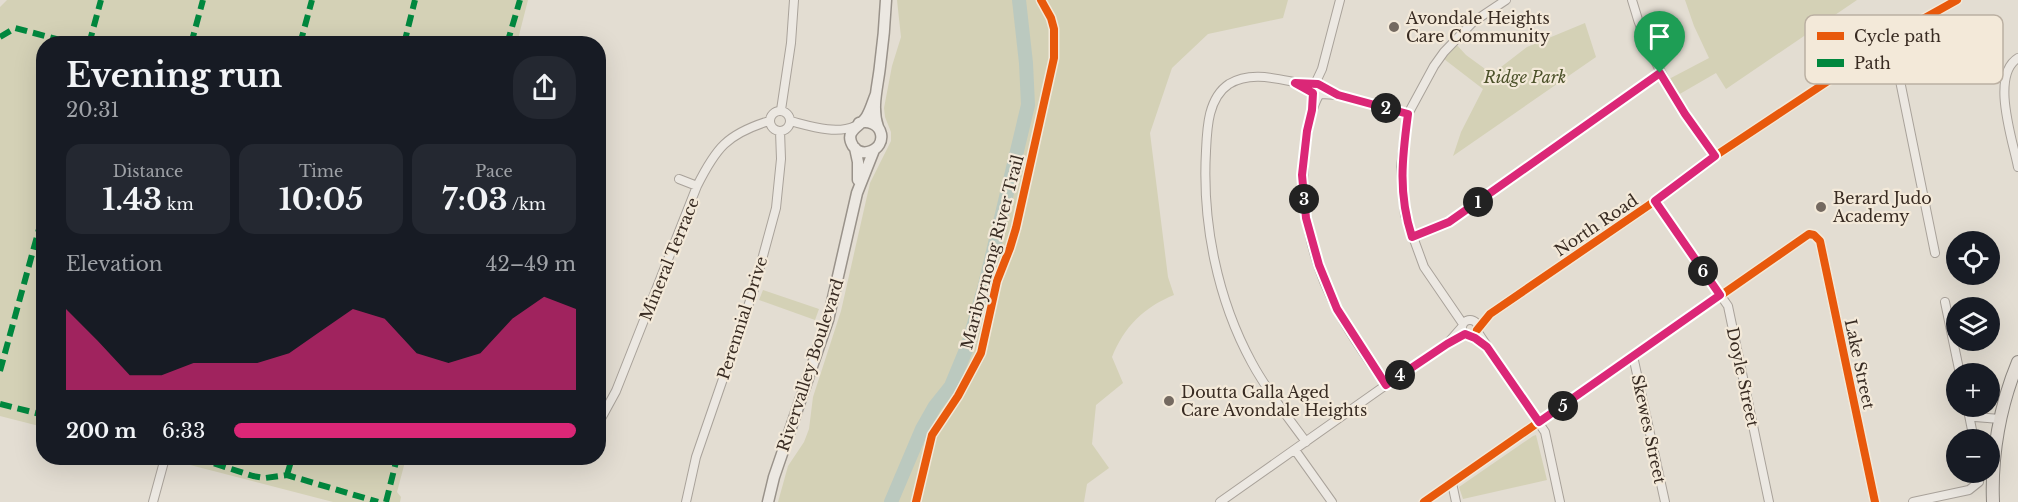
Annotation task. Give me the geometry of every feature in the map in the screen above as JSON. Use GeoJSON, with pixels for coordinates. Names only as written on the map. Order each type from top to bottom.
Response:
{"type":"FeatureCollection","features":[{"type":"Feature","properties":{"kind":"main road"},"geometry":{"type":"LineString","coordinates":[[1993,502],[1994,465],[2001,419],[2018,362]]}},
{"type":"Feature","properties":{"kind":"street"},"geometry":{"type":"LineString","coordinates":[[781,110],[791,43],[794,0]]}},
{"type":"Feature","properties":{"kind":"street"},"geometry":{"type":"LineString","coordinates":[[790,121],[820,128],[846,138],[863,152],[878,147],[881,137],[875,116],[876,94],[886,0]]}},
{"type":"Feature","properties":{"kind":"street"},"geometry":{"type":"LineString","coordinates":[[1340,0],[1306,139],[1302,175],[1306,218],[1326,286],[1337,309],[1386,385]]}},
{"type":"Feature","properties":{"kind":"street"},"geometry":{"type":"LineString","coordinates":[[1506,0],[1473,22],[1444,52],[1408,114],[1403,152],[1402,186],[1405,215],[1424,267],[1453,310],[1487,347],[1545,432],[1560,502]]}},
{"type":"Feature","properties":{"kind":"street"},"geometry":{"type":"LineString","coordinates":[[1632,0],[1646,42],[1660,73],[1685,114],[1715,156]]}},
{"type":"Feature","properties":{"kind":"street","name":"North Road"},"geometry":{"type":"LineString","coordinates":[[1930,15],[1958,0]]}},
{"type":"Feature","properties":{"kind":"street"},"geometry":{"type":"LineString","coordinates":[[2018,58],[2010,65],[2006,74],[2004,93],[2018,168]]}},
{"type":"Feature","properties":{"kind":"street"},"geometry":{"type":"LineString","coordinates":[[1412,237],[1449,222],[1660,73]]}},
{"type":"Feature","properties":{"kind":"street"},"geometry":{"type":"LineString","coordinates":[[1306,442],[1269,392],[1251,361],[1235,326],[1218,271],[1207,213],[1205,187],[1211,111],[1215,100],[1229,84],[1247,77],[1265,77],[1408,114]]}},
{"type":"Feature","properties":{"kind":"street","name":"North Road"},"geometry":{"type":"LineString","coordinates":[[1220,502],[1655,201],[1715,156],[1823,84]]}},
{"type":"Feature","properties":{"kind":"street"},"geometry":{"type":"LineString","coordinates":[[1901,84],[1935,253]]}},
{"type":"Feature","properties":{"kind":"street"},"geometry":{"type":"LineString","coordinates":[[853,146],[851,135],[857,125],[867,116],[876,94]]}},
{"type":"Feature","properties":{"kind":"street"},"geometry":{"type":"LineString","coordinates":[[781,110],[788,114],[790,121],[787,128],[780,131],[772,128],[769,121],[771,114],[781,110]]}},
{"type":"Feature","properties":{"kind":"street","name":"Mineral Terrace"},"geometry":{"type":"LineString","coordinates":[[606,408],[616,391],[708,165],[718,149],[734,135],[769,121]]}},
{"type":"Feature","properties":{"kind":"street"},"geometry":{"type":"LineString","coordinates":[[820,128],[844,130],[868,122],[878,127]]}},
{"type":"Feature","properties":{"kind":"street","name":"Perennial Drive"},"geometry":{"type":"LineString","coordinates":[[686,502],[696,456],[754,289],[773,219],[780,180],[780,131]]}},
{"type":"Feature","properties":{"kind":"street","name":"Rivervalley Boulevard"},"geometry":{"type":"LineString","coordinates":[[768,502],[777,468],[828,320],[842,265],[857,193],[858,169],[853,146]]}},
{"type":"Feature","properties":{"kind":"street","name":"Rivervalley Boulevard"},"geometry":{"type":"LineString","coordinates":[[857,193],[874,150]]}},
{"type":"Feature","properties":{"kind":"street"},"geometry":{"type":"LineString","coordinates":[[679,179],[698,186]]}},
{"type":"Feature","properties":{"kind":"street","name":"Doyle Street"},"geometry":{"type":"LineString","coordinates":[[1655,201],[1728,306],[1768,502]]}},
{"type":"Feature","properties":{"kind":"street","name":"Lake Street"},"geometry":{"type":"LineString","coordinates":[[1720,295],[1805,236],[1814,235],[1820,241],[1875,502]]}},
{"type":"Feature","properties":{"kind":"street"},"geometry":{"type":"LineString","coordinates":[[1424,502],[1720,295]]}},
{"type":"Feature","properties":{"kind":"street"},"geometry":{"type":"LineString","coordinates":[[1945,302],[1958,363]]}},
{"type":"Feature","properties":{"kind":"street","name":"Skewes Street"},"geometry":{"type":"LineString","coordinates":[[1633,356],[1665,502]]}},
{"type":"Feature","properties":{"kind":"street"},"geometry":{"type":"LineString","coordinates":[[1976,417],[2001,419]]}},
{"type":"Feature","properties":{"kind":"street"},"geometry":{"type":"LineString","coordinates":[[1295,450],[1332,502]]}},
{"type":"Feature","properties":{"kind":"street"},"geometry":{"type":"LineString","coordinates":[[153,502],[163,465]]}},
{"type":"Feature","properties":{"kind":"street"},"geometry":{"type":"LineString","coordinates":[[1452,483],[1456,502]]}},
{"type":"Feature","properties":{"kind":"street"},"geometry":{"type":"LineString","coordinates":[[1913,502],[1970,490],[1978,483]]}},
{"type":"Feature","properties":{"kind":"green space"},"geometry":{"type":"Polygon","coordinates":[[[7,0],[528,0],[519,36],[36,36],[36,425],[0,416],[0,7],[7,0]]]}},
{"type":"Feature","properties":{"kind":"green space"},"geometry":{"type":"Polygon","coordinates":[[[897,0],[1288,0],[1283,18],[1208,34],[1172,68],[1150,133],[1168,277],[1174,295],[1153,306],[1136,319],[1123,336],[1112,357],[1123,383],[1096,405],[1092,444],[1109,468],[1087,484],[1084,502],[778,502],[788,466],[804,442],[809,429],[813,397],[841,311],[870,183],[891,141],[891,132],[884,108],[892,66],[901,37],[897,0]]]}},
{"type":"Feature","properties":{"kind":"green space"},"geometry":{"type":"Polygon","coordinates":[[[1685,0],[1857,0],[1835,15],[1805,15],[1805,35],[1726,89],[1716,73],[1678,95],[1669,79],[1709,58],[1685,0]]]}},
{"type":"Feature","properties":{"kind":"green space","name":"Ridge Park"},"geometry":{"type":"Polygon","coordinates":[[[1585,23],[1596,57],[1453,156],[1461,132],[1483,89],[1444,59],[1456,44],[1466,55],[1492,74],[1527,47],[1585,23]]]}},
{"type":"Feature","properties":{"kind":"green space"},"geometry":{"type":"Polygon","coordinates":[[[763,290],[819,309],[815,320],[759,300],[763,290]]]}},
{"type":"Feature","properties":{"kind":"green space"},"geometry":{"type":"Polygon","coordinates":[[[1536,435],[1547,480],[1463,499],[1459,487],[1536,435]]]}},
{"type":"Feature","properties":{"kind":"green space"},"geometry":{"type":"Polygon","coordinates":[[[190,465],[404,465],[397,492],[401,497],[400,502],[333,502],[190,465]]]}},
{"type":"Feature","properties":{"kind":"waterway"},"geometry":{"type":"LineString","coordinates":[[891,502],[922,429],[935,406],[951,386],[968,345],[985,285],[1028,105],[1019,0]]}},
{"type":"Feature","properties":{"kind":"marked path"},"geometry":{"type":"LineString","coordinates":[[91,36],[101,0]]}},
{"type":"Feature","properties":{"kind":"marked path"},"geometry":{"type":"LineString","coordinates":[[193,36],[203,0]]}},
{"type":"Feature","properties":{"kind":"marked path"},"geometry":{"type":"LineString","coordinates":[[302,36],[312,0]]}},
{"type":"Feature","properties":{"kind":"marked path"},"geometry":{"type":"LineString","coordinates":[[406,36],[415,0]]}},
{"type":"Feature","properties":{"kind":"marked path"},"geometry":{"type":"LineString","coordinates":[[509,36],[520,0]]}},
{"type":"Feature","properties":{"kind":"marked path"},"geometry":{"type":"LineString","coordinates":[[0,37],[15,28],[45,36]]}},
{"type":"Feature","properties":{"kind":"marked path"},"geometry":{"type":"LineString","coordinates":[[0,371],[36,240]]}},
{"type":"Feature","properties":{"kind":"marked path"},"geometry":{"type":"LineString","coordinates":[[0,404],[36,413]]}},
{"type":"Feature","properties":{"kind":"marked path"},"geometry":{"type":"LineString","coordinates":[[219,465],[265,478],[287,475],[378,502]]}},
{"type":"Feature","properties":{"kind":"marked path"},"geometry":{"type":"LineString","coordinates":[[287,475],[290,465]]}},
{"type":"Feature","properties":{"kind":"marked path"},"geometry":{"type":"LineString","coordinates":[[386,502],[395,465]]}},
{"type":"Feature","properties":{"kind":"cycle path","name":"Maribyrnong River Trail"},"geometry":{"type":"LineString","coordinates":[[916,502],[932,435],[958,396],[981,353],[997,281],[1016,228],[1054,58],[1054,29],[1041,0]]}},
{"type":"Feature","properties":{"kind":"cycle path"},"geometry":{"type":"LineString","coordinates":[[1930,15],[1957,0]]}},
{"type":"Feature","properties":{"kind":"cycle path"},"geometry":{"type":"LineString","coordinates":[[1477,330],[1490,314],[1655,201],[1715,156],[1824,84]]}},
{"type":"Feature","properties":{"kind":"cycle path"},"geometry":{"type":"LineString","coordinates":[[1424,502],[1809,234],[1814,235],[1820,241],[1875,502]]}},
{"type":"Feature","properties":{"kind":"place","name":"Avondale Heights Care Community"},"geometry":{"type":"Point","coordinates":[1394,27]}},
{"type":"Feature","properties":{"kind":"place","name":"Berard Judo Academy"},"geometry":{"type":"Point","coordinates":[1821,207]}},
{"type":"Feature","properties":{"kind":"place","name":"Doutta Galla Aged Care Avondale Heights"},"geometry":{"type":"Point","coordinates":[1169,401]}},
{"type":"Feature","properties":{"kind":"route"},"geometry":{"type":"LineString","coordinates":[[1660,73],[1685,114],[1715,156],[1655,201],[1720,295],[1539,422],[1487,347],[1465,334],[1386,385],[1337,309],[1319,265],[1306,218],[1302,175],[1313,93],[1295,83],[1320,84],[1338,95],[1408,114],[1401,166],[1405,215],[1412,237],[1449,222],[1660,73]]}}]}
